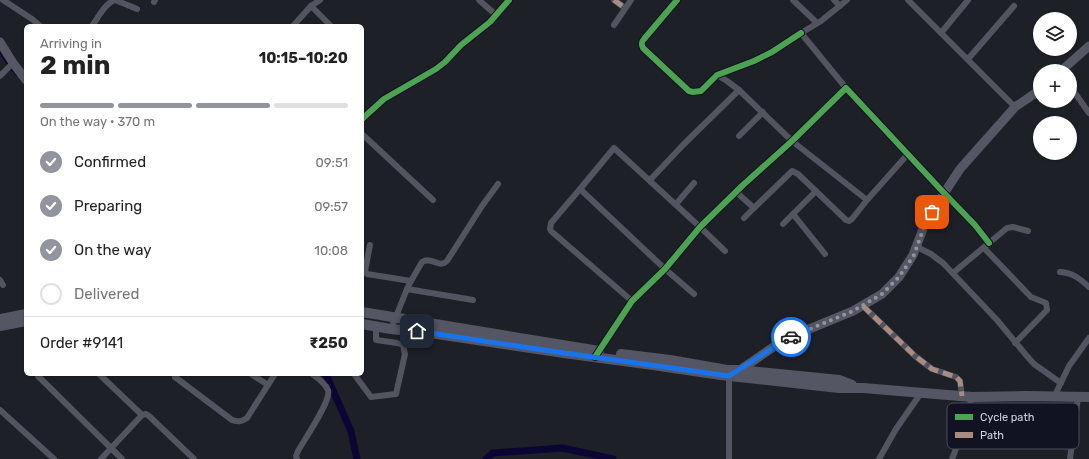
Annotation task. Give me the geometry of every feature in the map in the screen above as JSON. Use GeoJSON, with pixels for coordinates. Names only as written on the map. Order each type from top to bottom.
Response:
{"type":"FeatureCollection","features":[{"type":"Feature","properties":{"kind":"main road"},"geometry":{"type":"LineString","coordinates":[[0,42],[11,66],[24,78]]}},
{"type":"Feature","properties":{"kind":"main road"},"geometry":{"type":"LineString","coordinates":[[1069,64],[1089,46]]}},
{"type":"Feature","properties":{"kind":"main road"},"geometry":{"type":"LineString","coordinates":[[729,376],[785,340],[853,311],[882,294],[899,277],[914,255],[926,221],[960,169],[1015,107],[1033,95]]}},
{"type":"Feature","properties":{"kind":"main road"},"geometry":{"type":"LineString","coordinates":[[364,312],[729,376],[839,388],[863,388],[967,396],[1089,397]]}},
{"type":"Feature","properties":{"kind":"main road"},"geometry":{"type":"LineString","coordinates":[[0,319],[24,314]]}},
{"type":"Feature","properties":{"kind":"main road"},"geometry":{"type":"LineString","coordinates":[[0,326],[24,321]]}},
{"type":"Feature","properties":{"kind":"main road"},"geometry":{"type":"LineString","coordinates":[[364,324],[391,329],[430,332],[564,353],[670,360],[727,370],[839,380],[863,388]]}},
{"type":"Feature","properties":{"kind":"street"},"geometry":{"type":"LineString","coordinates":[[3,0],[38,24]]}},
{"type":"Feature","properties":{"kind":"street"},"geometry":{"type":"LineString","coordinates":[[93,24],[107,5],[115,0],[137,9]]}},
{"type":"Feature","properties":{"kind":"street"},"geometry":{"type":"LineString","coordinates":[[295,24],[311,6],[320,0]]}},
{"type":"Feature","properties":{"kind":"street"},"geometry":{"type":"LineString","coordinates":[[479,0],[496,15]]}},
{"type":"Feature","properties":{"kind":"street"},"geometry":{"type":"LineString","coordinates":[[364,117],[384,99],[436,69],[445,62],[462,45],[490,22],[509,0]]}},
{"type":"Feature","properties":{"kind":"street"},"geometry":{"type":"LineString","coordinates":[[614,0],[625,8]]}},
{"type":"Feature","properties":{"kind":"street"},"geometry":{"type":"LineString","coordinates":[[614,24],[631,0]]}},
{"type":"Feature","properties":{"kind":"street"},"geometry":{"type":"LineString","coordinates":[[677,0],[642,42],[643,48],[689,91],[693,92],[701,91],[717,74],[754,61],[772,52],[821,21],[847,0]]}},
{"type":"Feature","properties":{"kind":"street"},"geometry":{"type":"LineString","coordinates":[[793,0],[817,23]]}},
{"type":"Feature","properties":{"kind":"street"},"geometry":{"type":"LineString","coordinates":[[834,0],[840,6]]}},
{"type":"Feature","properties":{"kind":"street"},"geometry":{"type":"LineString","coordinates":[[908,0],[1015,107]]}},
{"type":"Feature","properties":{"kind":"street"},"geometry":{"type":"LineString","coordinates":[[941,32],[968,0]]}},
{"type":"Feature","properties":{"kind":"street"},"geometry":{"type":"LineString","coordinates":[[311,6],[329,24]]}},
{"type":"Feature","properties":{"kind":"street"},"geometry":{"type":"LineString","coordinates":[[968,59],[1014,6]]}},
{"type":"Feature","properties":{"kind":"street"},"geometry":{"type":"LineString","coordinates":[[801,33],[846,88],[975,225],[987,246],[1031,297],[1046,303],[1047,310],[1015,343]]}},
{"type":"Feature","properties":{"kind":"street"},"geometry":{"type":"LineString","coordinates":[[0,76],[11,66]]}},
{"type":"Feature","properties":{"kind":"street"},"geometry":{"type":"LineString","coordinates":[[717,74],[739,90],[792,141],[867,200]]}},
{"type":"Feature","properties":{"kind":"street"},"geometry":{"type":"LineString","coordinates":[[596,354],[632,301],[665,269],[700,227],[846,88]]}},
{"type":"Feature","properties":{"kind":"street"},"geometry":{"type":"LineString","coordinates":[[650,180],[739,90]]}},
{"type":"Feature","properties":{"kind":"street"},"geometry":{"type":"LineString","coordinates":[[1077,96],[1089,113]]}},
{"type":"Feature","properties":{"kind":"street"},"geometry":{"type":"LineString","coordinates":[[739,136],[762,112]]}},
{"type":"Feature","properties":{"kind":"street"},"geometry":{"type":"LineString","coordinates":[[364,136],[433,200]]}},
{"type":"Feature","properties":{"kind":"street"},"geometry":{"type":"LineString","coordinates":[[632,301],[550,229],[551,223],[614,148],[725,251]]}},
{"type":"Feature","properties":{"kind":"street"},"geometry":{"type":"LineString","coordinates":[[744,218],[792,172],[798,174],[846,220],[849,221],[908,154]]}},
{"type":"Feature","properties":{"kind":"street"},"geometry":{"type":"LineString","coordinates":[[676,204],[694,183]]}},
{"type":"Feature","properties":{"kind":"street"},"geometry":{"type":"LineString","coordinates":[[391,329],[407,289],[422,262],[425,260],[431,260],[444,264],[447,261],[498,184]]}},
{"type":"Feature","properties":{"kind":"street"},"geometry":{"type":"LineString","coordinates":[[580,189],[665,269],[694,294]]}},
{"type":"Feature","properties":{"kind":"street"},"geometry":{"type":"LineString","coordinates":[[783,224],[816,191]]}},
{"type":"Feature","properties":{"kind":"street"},"geometry":{"type":"LineString","coordinates":[[736,192],[754,208]]}},
{"type":"Feature","properties":{"kind":"street"},"geometry":{"type":"LineString","coordinates":[[793,214],[825,254]]}},
{"type":"Feature","properties":{"kind":"street"},"geometry":{"type":"LineString","coordinates":[[953,273],[1007,228],[1013,227],[1028,231]]}},
{"type":"Feature","properties":{"kind":"street"},"geometry":{"type":"LineString","coordinates":[[370,245],[365,271],[366,273],[411,281]]}},
{"type":"Feature","properties":{"kind":"street"},"geometry":{"type":"LineString","coordinates":[[917,247],[931,254],[943,263],[996,320],[1026,356],[1034,364],[1061,383]]}},
{"type":"Feature","properties":{"kind":"street"},"geometry":{"type":"LineString","coordinates":[[1060,272],[1069,273],[1089,287]]}},
{"type":"Feature","properties":{"kind":"street"},"geometry":{"type":"LineString","coordinates":[[407,289],[473,300]]}},
{"type":"Feature","properties":{"kind":"street"},"geometry":{"type":"LineString","coordinates":[[863,306],[915,356],[932,369],[956,377],[960,381],[967,396],[966,403]]}},
{"type":"Feature","properties":{"kind":"street"},"geometry":{"type":"LineString","coordinates":[[355,376],[371,397],[396,394],[405,354],[404,348],[403,345],[397,343],[376,340],[376,326]]}},
{"type":"Feature","properties":{"kind":"street"},"geometry":{"type":"LineString","coordinates":[[1054,397],[1073,361],[1089,338]]}},
{"type":"Feature","properties":{"kind":"street"},"geometry":{"type":"LineString","coordinates":[[38,376],[122,459]]}},
{"type":"Feature","properties":{"kind":"street"},"geometry":{"type":"LineString","coordinates":[[101,376],[142,415],[146,414],[149,416],[194,459]]}},
{"type":"Feature","properties":{"kind":"street"},"geometry":{"type":"LineString","coordinates":[[175,376],[232,420],[241,422],[247,418],[274,376]]}},
{"type":"Feature","properties":{"kind":"street"},"geometry":{"type":"LineString","coordinates":[[254,376],[268,385]]}},
{"type":"Feature","properties":{"kind":"street"},"geometry":{"type":"LineString","coordinates":[[297,459],[296,456],[298,451],[327,399],[328,389],[314,376]]}},
{"type":"Feature","properties":{"kind":"street"},"geometry":{"type":"LineString","coordinates":[[729,376],[729,459]]}},
{"type":"Feature","properties":{"kind":"street"},"geometry":{"type":"LineString","coordinates":[[879,459],[896,429],[921,393]]}},
{"type":"Feature","properties":{"kind":"street"},"geometry":{"type":"LineString","coordinates":[[1077,403],[1078,397]]}},
{"type":"Feature","properties":{"kind":"street"},"geometry":{"type":"LineString","coordinates":[[0,410],[54,459]]}},
{"type":"Feature","properties":{"kind":"street"},"geometry":{"type":"LineString","coordinates":[[101,459],[142,415]]}},
{"type":"Feature","properties":{"kind":"street"},"geometry":{"type":"LineString","coordinates":[[952,459],[956,449]]}},
{"type":"Feature","properties":{"kind":"street"},"geometry":{"type":"LineString","coordinates":[[1070,459],[1071,449]]}},
{"type":"Feature","properties":{"kind":"waterway"},"geometry":{"type":"LineString","coordinates":[[0,53],[17,75]]}},
{"type":"Feature","properties":{"kind":"waterway"},"geometry":{"type":"LineString","coordinates":[[326,376],[351,431],[357,459]]}},
{"type":"Feature","properties":{"kind":"waterway"},"geometry":{"type":"LineString","coordinates":[[486,459],[493,453],[562,448],[613,459]]}},
{"type":"Feature","properties":{"kind":"marked path"},"geometry":{"type":"LineString","coordinates":[[614,0],[625,8]]}},
{"type":"Feature","properties":{"kind":"marked path"},"geometry":{"type":"LineString","coordinates":[[863,306],[915,356],[932,369],[956,377],[960,381],[962,396]]}},
{"type":"Feature","properties":{"kind":"cycle path"},"geometry":{"type":"LineString","coordinates":[[364,117],[384,99],[436,69],[445,62],[461,45],[490,22],[509,0]]}},
{"type":"Feature","properties":{"kind":"cycle path"},"geometry":{"type":"LineString","coordinates":[[677,0],[643,40],[642,44],[643,48],[689,91],[701,91],[717,75],[754,61],[772,52],[801,33]]}},
{"type":"Feature","properties":{"kind":"cycle path"},"geometry":{"type":"LineString","coordinates":[[595,357],[632,301],[665,269],[700,227],[846,88],[975,225],[989,243]]}},
{"type":"Feature","properties":{"kind":"way so far"},"geometry":{"type":"LineString","coordinates":[[791,337],[853,311],[882,294],[899,277],[914,255],[926,221],[932,212]]}},
{"type":"Feature","properties":{"kind":"route"},"geometry":{"type":"LineString","coordinates":[[417,331],[729,376],[791,337]]}}]}
